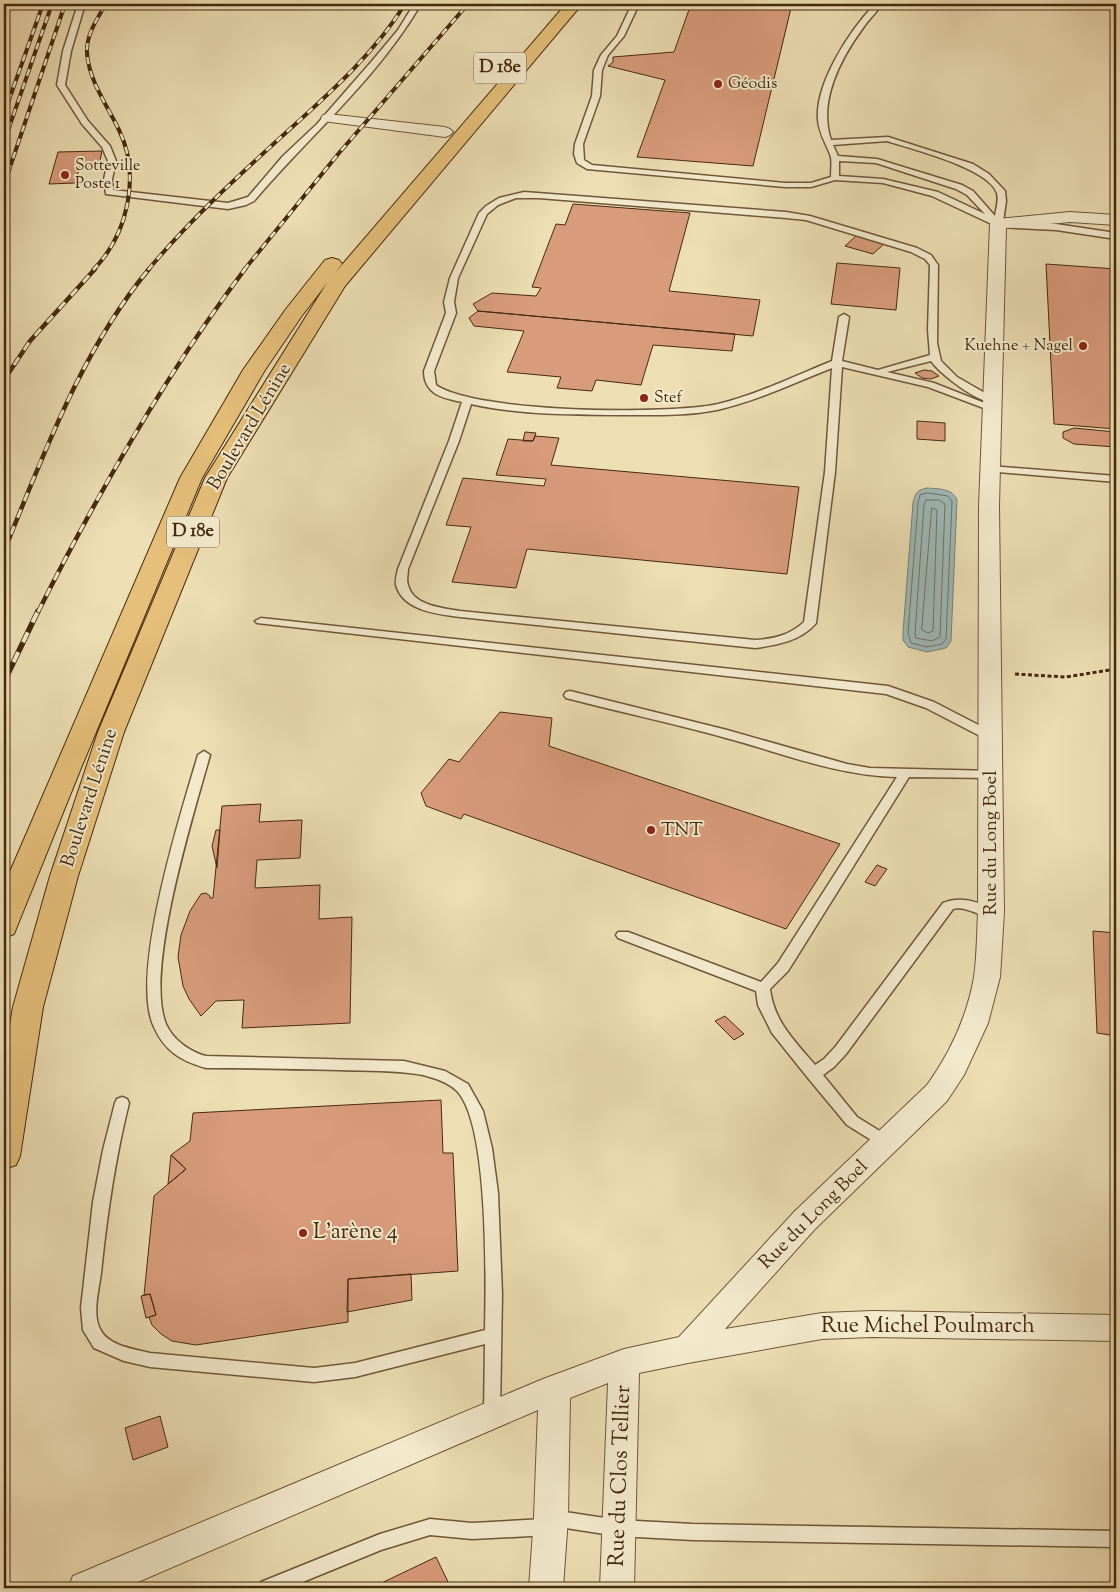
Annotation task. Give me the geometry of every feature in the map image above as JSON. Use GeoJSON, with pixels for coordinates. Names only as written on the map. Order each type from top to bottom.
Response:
{"type":"FeatureCollection","features":[{"type":"Feature","properties":{"kind":"main road","name":"D 18e"},"geometry":{"type":"LineString","coordinates":[[4,927],[20,881],[123,634],[191,478],[220,426],[254,370],[293,313],[331,265],[556,4]]}},
{"type":"Feature","properties":{"kind":"main road","name":"Boulevard Lénine"},"geometry":{"type":"LineString","coordinates":[[4,1156],[28,1007],[64,876],[110,732],[216,478],[338,283],[574,4]]}},
{"type":"Feature","properties":{"kind":"street"},"geometry":{"type":"LineString","coordinates":[[328,118],[445,132]]}},
{"type":"Feature","properties":{"kind":"street"},"geometry":{"type":"LineString","coordinates":[[998,224],[1070,216],[1116,220]]}},
{"type":"Feature","properties":{"kind":"street","name":"Rue du Long Boel"},"geometry":{"type":"LineString","coordinates":[[688,1349],[804,1220],[937,1093],[958,1059],[975,1023],[987,977],[991,912],[990,468],[998,224]]}},
{"type":"Feature","properties":{"kind":"street","name":"Rue Michel Poulmarch"},"geometry":{"type":"LineString","coordinates":[[85,1588],[492,1414],[624,1363],[688,1349],[822,1326],[872,1324],[1116,1328]]}},
{"type":"Feature","properties":{"kind":"street","name":"Rue du Clos Tellier"},"geometry":{"type":"LineString","coordinates":[[617,1588],[624,1363]]}},
{"type":"Feature","properties":{"kind":"street"},"geometry":{"type":"LineString","coordinates":[[546,1588],[554,1389]]}},
{"type":"Feature","properties":{"kind":"lane"},"geometry":{"type":"LineString","coordinates":[[81,4],[67,51],[61,85],[85,122],[106,146],[112,161],[108,179],[109,192],[219,205],[243,203],[251,198],[286,158],[328,118],[391,44],[417,4]]}},
{"type":"Feature","properties":{"kind":"lane"},"geometry":{"type":"LineString","coordinates":[[635,4],[620,36],[605,55],[598,70],[596,96],[578,154],[580,161],[590,167],[602,170],[785,185],[811,185],[835,178],[883,181],[921,189],[998,224],[1056,227],[1116,236]]}},
{"type":"Feature","properties":{"kind":"lane"},"geometry":{"type":"LineString","coordinates":[[835,178],[835,158],[823,130],[822,115],[829,82],[844,52],[872,10],[879,4]]}},
{"type":"Feature","properties":{"kind":"lane"},"geometry":{"type":"LineString","coordinates":[[828,143],[888,139],[970,166],[986,176],[1001,191],[1002,201],[998,224]]}},
{"type":"Feature","properties":{"kind":"lane"},"geometry":{"type":"LineString","coordinates":[[835,158],[877,161],[959,187],[970,193],[998,224]]}},
{"type":"Feature","properties":{"kind":"lane"},"geometry":{"type":"LineString","coordinates":[[524,194],[807,218],[914,250],[928,257],[934,265],[934,357],[949,374],[992,404],[878,371],[837,364],[738,401],[701,410],[661,412],[563,410],[467,401],[444,395],[433,388],[429,380],[429,371],[450,313],[449,302],[454,278],[483,213],[489,206],[499,200],[524,194]]}},
{"type":"Feature","properties":{"kind":"lane"},"geometry":{"type":"LineString","coordinates":[[467,401],[454,441],[403,569],[401,584],[407,594],[418,603],[436,610],[513,621],[726,642],[756,644],[776,642],[791,638],[802,631],[810,623],[812,617],[830,472],[837,364],[844,317]]}},
{"type":"Feature","properties":{"kind":"lane"},"geometry":{"type":"LineString","coordinates":[[878,371],[934,357]]}},
{"type":"Feature","properties":{"kind":"lane"},"geometry":{"type":"LineString","coordinates":[[990,468],[1116,479]]}},
{"type":"Feature","properties":{"kind":"lane"},"geometry":{"type":"LineString","coordinates":[[261,621],[888,690],[930,705],[990,736]]}},
{"type":"Feature","properties":{"kind":"lane"},"geometry":{"type":"LineString","coordinates":[[570,694],[728,734],[847,768],[870,772],[990,774]]}},
{"type":"Feature","properties":{"kind":"lane"},"geometry":{"type":"LineString","coordinates":[[204,755],[175,861],[156,952],[154,1008],[160,1026],[185,1055],[206,1062],[395,1066],[415,1068],[442,1076],[462,1087],[473,1102],[480,1126],[490,1182],[493,1273],[492,1414]]}},
{"type":"Feature","properties":{"kind":"lane"},"geometry":{"type":"LineString","coordinates":[[763,988],[783,967],[905,773]]}},
{"type":"Feature","properties":{"kind":"lane"},"geometry":{"type":"LineString","coordinates":[[813,1074],[829,1063],[841,1050],[948,906],[953,902],[962,903],[991,912]]}},
{"type":"Feature","properties":{"kind":"lane"},"geometry":{"type":"LineString","coordinates":[[623,935],[763,988]]}},
{"type":"Feature","properties":{"kind":"lane"},"geometry":{"type":"LineString","coordinates":[[763,988],[765,1005],[777,1029],[852,1121],[886,1142]]}},
{"type":"Feature","properties":{"kind":"lane"},"geometry":{"type":"LineString","coordinates":[[122,1104],[110,1150],[89,1308],[91,1330],[100,1343],[124,1354],[150,1360],[272,1372],[314,1374],[355,1370],[493,1335]]}},
{"type":"Feature","properties":{"kind":"lane"},"geometry":{"type":"LineString","coordinates":[[267,1588],[380,1542],[430,1527],[472,1531],[550,1522],[693,1532],[1116,1539]]}},
{"type":"Feature","properties":{"kind":"path"},"geometry":{"type":"LineString","coordinates":[[990,671],[1066,677],[1116,669]]}},
{"type":"Feature","properties":{"kind":"water"},"geometry":{"type":"Polygon","coordinates":[[[927,488],[948,491],[957,500],[951,641],[946,648],[927,652],[908,647],[903,640],[903,632],[913,503],[917,492],[927,488]]]}},
{"type":"Feature","properties":{"kind":"building","name":"Géodis"},"geometry":{"type":"Polygon","coordinates":[[[691,4],[792,4],[753,166],[637,157],[665,80],[608,66],[613,62],[613,57],[674,52],[691,4]]]}},
{"type":"Feature","properties":{"kind":"building","name":"Sotteville Poste 1"},"geometry":{"type":"Polygon","coordinates":[[[102,151],[99,166],[80,166],[75,183],[49,184],[58,152],[102,151]]]}},
{"type":"Feature","properties":{"kind":"building"},"geometry":{"type":"Polygon","coordinates":[[[573,204],[690,213],[669,291],[760,300],[753,336],[478,311],[473,304],[492,293],[536,296],[541,288],[532,287],[556,224],[565,225],[573,204]]]}},
{"type":"Feature","properties":{"kind":"building"},"geometry":{"type":"Polygon","coordinates":[[[857,235],[885,243],[873,254],[845,246],[857,235]]]}},
{"type":"Feature","properties":{"kind":"building"},"geometry":{"type":"Polygon","coordinates":[[[837,263],[900,268],[896,310],[831,304],[837,263]]]}},
{"type":"Feature","properties":{"kind":"building","name":"Kuehne + Nagel"},"geometry":{"type":"Polygon","coordinates":[[[1046,264],[1116,269],[1116,429],[1054,424],[1046,264]]]}},
{"type":"Feature","properties":{"kind":"building"},"geometry":{"type":"Polygon","coordinates":[[[478,311],[735,334],[732,351],[653,345],[641,385],[596,380],[592,391],[557,388],[561,377],[507,372],[524,331],[474,326],[469,318],[478,311]]]}},
{"type":"Feature","properties":{"kind":"building"},"geometry":{"type":"Polygon","coordinates":[[[924,370],[932,371],[939,376],[931,379],[922,378],[915,373],[924,370]]]}},
{"type":"Feature","properties":{"kind":"building"},"geometry":{"type":"Polygon","coordinates":[[[917,421],[945,423],[945,441],[917,439],[917,421]]]}},
{"type":"Feature","properties":{"kind":"building"},"geometry":{"type":"Polygon","coordinates":[[[1074,428],[1116,432],[1116,447],[1074,444],[1063,438],[1063,432],[1074,428]]]}},
{"type":"Feature","properties":{"kind":"building"},"geometry":{"type":"Polygon","coordinates":[[[525,432],[536,433],[533,441],[523,441],[525,432]]]}},
{"type":"Feature","properties":{"kind":"building"},"geometry":{"type":"Polygon","coordinates":[[[535,436],[559,438],[551,465],[799,487],[787,574],[527,549],[516,588],[452,582],[471,527],[446,525],[463,478],[544,486],[546,479],[496,475],[508,439],[533,441],[535,436]]]}},
{"type":"Feature","properties":{"kind":"building"},"geometry":{"type":"Polygon","coordinates":[[[500,712],[552,718],[549,746],[840,844],[786,929],[464,814],[461,819],[426,806],[421,793],[449,759],[459,762],[500,712]]]}},
{"type":"Feature","properties":{"kind":"building"},"geometry":{"type":"Polygon","coordinates":[[[261,804],[259,822],[302,820],[300,858],[257,860],[255,888],[320,885],[319,919],[352,917],[350,1023],[242,1028],[244,1000],[216,1001],[201,1016],[189,999],[183,986],[178,957],[181,935],[190,911],[201,894],[206,893],[210,898],[213,898],[222,806],[261,804]]]}},
{"type":"Feature","properties":{"kind":"building"},"geometry":{"type":"Polygon","coordinates":[[[216,830],[220,830],[217,868],[212,846],[216,830]]]}},
{"type":"Feature","properties":{"kind":"building"},"geometry":{"type":"Polygon","coordinates":[[[877,865],[887,869],[875,886],[865,882],[877,865]]]}},
{"type":"Feature","properties":{"kind":"building"},"geometry":{"type":"Polygon","coordinates":[[[1093,931],[1116,933],[1116,1036],[1097,1033],[1093,931]]]}},
{"type":"Feature","properties":{"kind":"building"},"geometry":{"type":"Polygon","coordinates":[[[725,1016],[744,1034],[734,1040],[715,1021],[725,1016]]]}},
{"type":"Feature","properties":{"kind":"building","name":"L'arène 4"},"geometry":{"type":"Polygon","coordinates":[[[441,1100],[443,1153],[453,1153],[458,1271],[348,1279],[348,1322],[196,1345],[172,1341],[152,1325],[149,1317],[156,1315],[150,1294],[144,1295],[154,1196],[186,1169],[171,1155],[190,1141],[193,1113],[441,1100]]]}},
{"type":"Feature","properties":{"kind":"building"},"geometry":{"type":"Polygon","coordinates":[[[171,1155],[186,1169],[168,1184],[171,1155]]]}},
{"type":"Feature","properties":{"kind":"building"},"geometry":{"type":"Polygon","coordinates":[[[411,1274],[412,1300],[347,1312],[348,1279],[411,1274]]]}},
{"type":"Feature","properties":{"kind":"building"},"geometry":{"type":"Polygon","coordinates":[[[150,1294],[156,1315],[146,1318],[141,1296],[150,1294]]]}},
{"type":"Feature","properties":{"kind":"building"},"geometry":{"type":"Polygon","coordinates":[[[160,1416],[168,1447],[133,1460],[125,1428],[160,1416]]]}},
{"type":"Feature","properties":{"kind":"building"},"geometry":{"type":"Polygon","coordinates":[[[436,1557],[451,1588],[371,1588],[436,1557]]]}},
{"type":"Feature","properties":{"kind":"railway"},"geometry":{"type":"LineString","coordinates":[[4,114],[43,4]]}},
{"type":"Feature","properties":{"kind":"railway"},"geometry":{"type":"LineString","coordinates":[[4,142],[52,4]]}},
{"type":"Feature","properties":{"kind":"railway"},"geometry":{"type":"LineString","coordinates":[[4,185],[65,4]]}},
{"type":"Feature","properties":{"kind":"railway"},"geometry":{"type":"LineString","coordinates":[[93,270],[115,240],[127,204],[130,185],[126,148],[119,130],[99,93],[88,63],[88,40],[106,4]]}},
{"type":"Feature","properties":{"kind":"railway"},"geometry":{"type":"LineString","coordinates":[[148,270],[212,202],[347,75],[378,41],[405,4]]}},
{"type":"Feature","properties":{"kind":"railway"},"geometry":{"type":"LineString","coordinates":[[244,270],[339,153],[468,4]]}},
{"type":"Feature","properties":{"kind":"railway"},"geometry":{"type":"LineString","coordinates":[[4,380],[30,341],[95,269]]}},
{"type":"Feature","properties":{"kind":"railway"},"geometry":{"type":"LineString","coordinates":[[4,551],[66,404],[103,334],[149,269]]}},
{"type":"Feature","properties":{"kind":"railway"},"geometry":{"type":"LineString","coordinates":[[38,612],[84,523],[134,436],[187,351],[245,269]]}},
{"type":"Feature","properties":{"kind":"railway"},"geometry":{"type":"LineString","coordinates":[[4,682],[38,611]]}},
{"type":"Feature","properties":{"kind":"place","name":"Géodis"},"geometry":{"type":"Point","coordinates":[718,84]}},
{"type":"Feature","properties":{"kind":"place","name":"Sotteville Poste 1"},"geometry":{"type":"Point","coordinates":[65,175]}},
{"type":"Feature","properties":{"kind":"place","name":"Kuehne + Nagel"},"geometry":{"type":"Point","coordinates":[1083,346]}},
{"type":"Feature","properties":{"kind":"place","name":"Stef"},"geometry":{"type":"Point","coordinates":[644,398]}},
{"type":"Feature","properties":{"kind":"place","name":"TNT"},"geometry":{"type":"Point","coordinates":[651,830]}},
{"type":"Feature","properties":{"kind":"place","name":"L'arène 4"},"geometry":{"type":"Point","coordinates":[303,1233]}}]}
